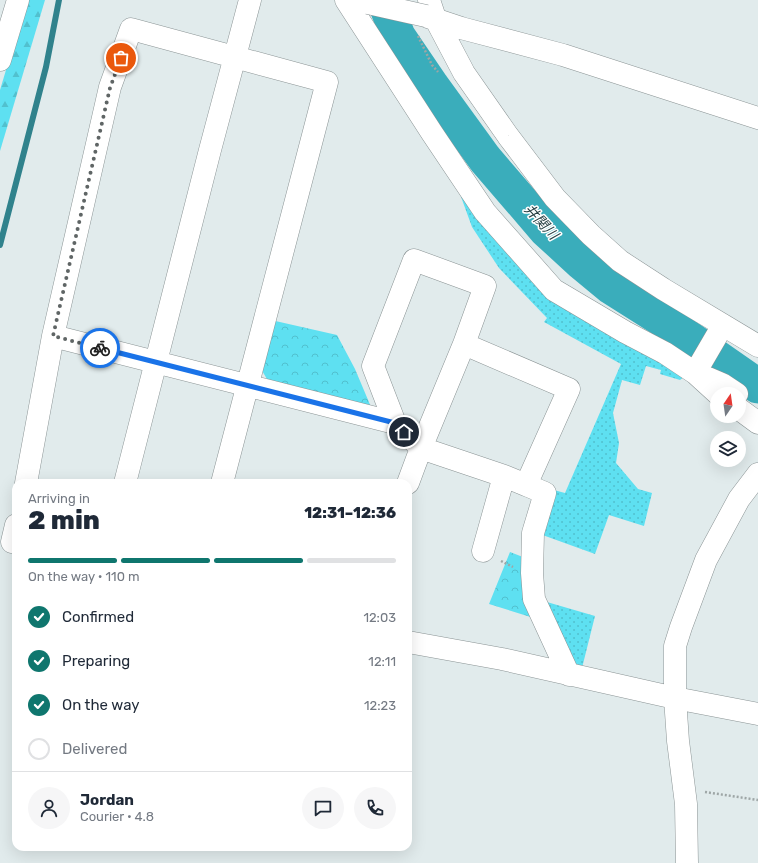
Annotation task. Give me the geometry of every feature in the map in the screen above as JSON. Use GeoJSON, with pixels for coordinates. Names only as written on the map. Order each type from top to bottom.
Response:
{"type":"FeatureCollection","features":[{"type":"Feature","properties":{"kind":"street"},"geometry":{"type":"LineString","coordinates":[[0,60],[18,0]]}},
{"type":"Feature","properties":{"kind":"street"},"geometry":{"type":"LineString","coordinates":[[126,479],[155,362],[250,0]]}},
{"type":"Feature","properties":{"kind":"street"},"geometry":{"type":"LineString","coordinates":[[346,0],[485,212],[554,290],[624,332],[726,387]]}},
{"type":"Feature","properties":{"kind":"street"},"geometry":{"type":"LineString","coordinates":[[362,2],[430,12],[460,28],[563,55],[758,118]]}},
{"type":"Feature","properties":{"kind":"street"},"geometry":{"type":"LineString","coordinates":[[430,12],[464,73],[508,136],[555,198],[591,235],[620,261],[721,328],[758,346]]}},
{"type":"Feature","properties":{"kind":"street"},"geometry":{"type":"LineString","coordinates":[[27,479],[53,336],[110,88],[131,29],[327,82],[223,479]]}},
{"type":"Feature","properties":{"kind":"street"},"geometry":{"type":"LineString","coordinates":[[409,479],[421,448],[464,344],[485,286],[414,260],[373,366],[395,423],[421,448],[504,476],[545,493],[533,533],[532,573],[534,599],[569,675]]}},
{"type":"Feature","properties":{"kind":"street"},"geometry":{"type":"LineString","coordinates":[[697,370],[721,328]]}},
{"type":"Feature","properties":{"kind":"street"},"geometry":{"type":"LineString","coordinates":[[721,328],[758,339]]}},
{"type":"Feature","properties":{"kind":"street"},"geometry":{"type":"LineString","coordinates":[[53,336],[395,423]]}},
{"type":"Feature","properties":{"kind":"street"},"geometry":{"type":"LineString","coordinates":[[464,344],[568,389],[526,485]]}},
{"type":"Feature","properties":{"kind":"street"},"geometry":{"type":"LineString","coordinates":[[697,370],[712,387]]}},
{"type":"Feature","properties":{"kind":"street"},"geometry":{"type":"LineString","coordinates":[[746,400],[758,408]]}},
{"type":"Feature","properties":{"kind":"street"},"geometry":{"type":"LineString","coordinates":[[746,414],[758,423]]}},
{"type":"Feature","properties":{"kind":"street"},"geometry":{"type":"LineString","coordinates":[[687,863],[686,804],[678,741],[675,698],[675,646],[706,560],[740,499],[758,474]]}},
{"type":"Feature","properties":{"kind":"street"},"geometry":{"type":"LineString","coordinates":[[484,551],[504,476]]}},
{"type":"Feature","properties":{"kind":"street"},"geometry":{"type":"LineString","coordinates":[[412,643],[502,659],[675,698],[758,714]]}},
{"type":"Feature","properties":{"kind":"path"},"geometry":{"type":"LineString","coordinates":[[484,551],[517,569],[532,573]]}},
{"type":"Feature","properties":{"kind":"path"},"geometry":{"type":"LineString","coordinates":[[684,790],[758,800]]}},
{"type":"Feature","properties":{"kind":"green space"},"geometry":{"type":"Polygon","coordinates":[[[27,0],[45,0],[0,151],[0,90],[27,0]]]}},
{"type":"Feature","properties":{"kind":"green space"},"geometry":{"type":"Polygon","coordinates":[[[460,194],[506,252],[687,374],[680,380],[660,374],[661,370],[646,366],[640,385],[622,380],[613,413],[619,443],[616,463],[638,489],[652,493],[644,526],[609,515],[595,554],[537,533],[550,489],[565,493],[621,364],[544,322],[547,318],[499,268],[472,227],[460,194]]]}},
{"type":"Feature","properties":{"kind":"green space"},"geometry":{"type":"Polygon","coordinates":[[[271,320],[337,335],[355,369],[371,407],[268,381],[260,367],[271,320]]]}},
{"type":"Feature","properties":{"kind":"green space"},"geometry":{"type":"Polygon","coordinates":[[[510,552],[528,559],[537,619],[489,604],[510,552]]]}},
{"type":"Feature","properties":{"kind":"green space"},"geometry":{"type":"Polygon","coordinates":[[[540,600],[595,616],[582,668],[571,666],[540,600]]]}},
{"type":"Feature","properties":{"kind":"waterway"},"geometry":{"type":"LineString","coordinates":[[0,245],[46,67],[59,0]]}},
{"type":"Feature","properties":{"kind":"waterway","name":"井関川"},"geometry":{"type":"LineString","coordinates":[[384,0],[398,36],[432,86],[485,159],[546,230],[611,287],[660,318],[758,386]]}},
{"type":"Feature","properties":{"kind":"way so far"},"geometry":{"type":"LineString","coordinates":[[100,348],[53,336],[110,88],[121,58]]}},
{"type":"Feature","properties":{"kind":"route"},"geometry":{"type":"LineString","coordinates":[[100,348],[395,423],[404,432]]}}]}
